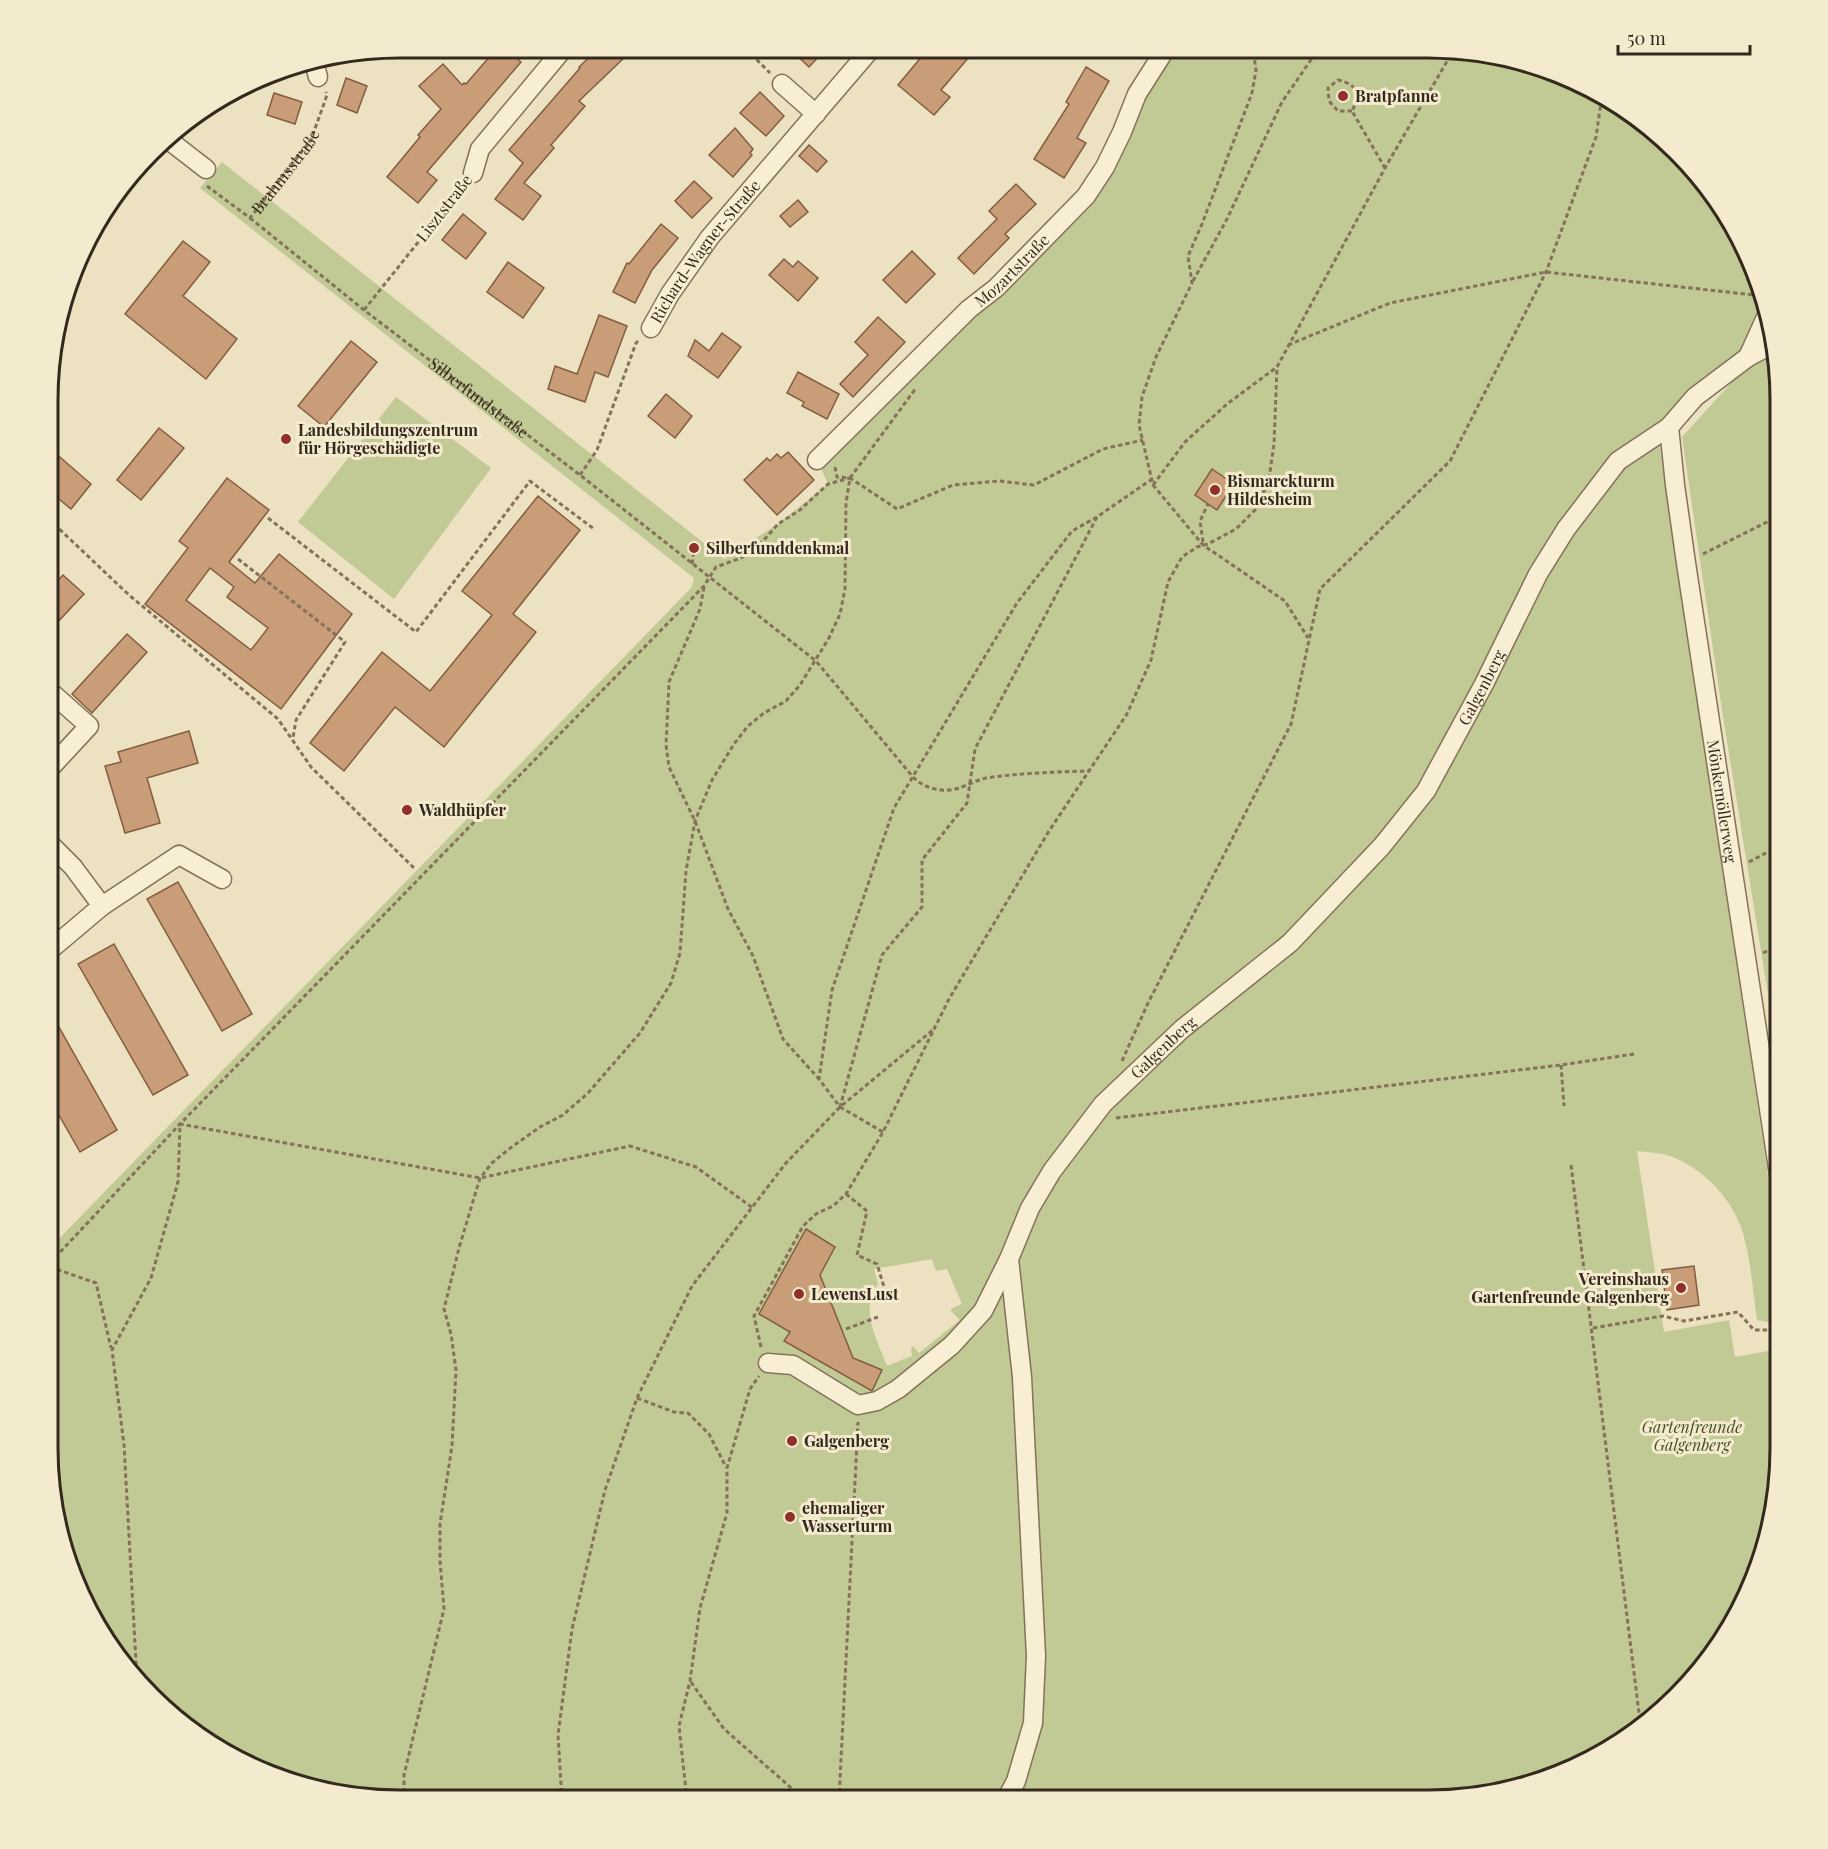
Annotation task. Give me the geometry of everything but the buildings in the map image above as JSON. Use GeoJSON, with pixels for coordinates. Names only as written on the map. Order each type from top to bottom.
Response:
{"type":"FeatureCollection","features":[{"type":"Feature","properties":{"kind":"street","name":"Lisztstraße"},"geometry":{"type":"LineString","coordinates":[[473,173],[480,148],[556,58]]}},
{"type":"Feature","properties":{"kind":"street","name":"Richard-Wagner-Straße"},"geometry":{"type":"LineString","coordinates":[[651,328],[675,285],[710,237],[863,58]]}},
{"type":"Feature","properties":{"kind":"street","name":"Mozartstraße"},"geometry":{"type":"LineString","coordinates":[[817,460],[969,309],[996,288],[1086,196],[1105,167],[1137,94],[1160,58]]}},
{"type":"Feature","properties":{"kind":"street"},"geometry":{"type":"LineString","coordinates":[[782,84],[816,114]]}},
{"type":"Feature","properties":{"kind":"street"},"geometry":{"type":"LineString","coordinates":[[173,145],[206,178]]}},
{"type":"Feature","properties":{"kind":"street"},"geometry":{"type":"LineString","coordinates":[[1748,357],[1761,327]]}},
{"type":"Feature","properties":{"kind":"street","name":"Galgenberg"},"geometry":{"type":"LineString","coordinates":[[1011,1790],[1033,1723],[1036,1656],[1022,1377],[1009,1259],[1030,1208],[1052,1171],[1103,1104],[1182,1029],[1290,943],[1382,846],[1426,791],[1484,684],[1538,574],[1566,529],[1618,461],[1669,427],[1695,397],[1748,357],[1766,348]]}},
{"type":"Feature","properties":{"kind":"street","name":"Mönkemöllerweg"},"geometry":{"type":"LineString","coordinates":[[1669,427],[1674,485],[1770,1115]]}},
{"type":"Feature","properties":{"kind":"street"},"geometry":{"type":"LineString","coordinates":[[58,698],[89,726],[58,760]]}},
{"type":"Feature","properties":{"kind":"street"},"geometry":{"type":"LineString","coordinates":[[58,852],[73,867],[102,906]]}},
{"type":"Feature","properties":{"kind":"street"},"geometry":{"type":"LineString","coordinates":[[58,943],[102,906],[179,855],[222,879]]}},
{"type":"Feature","properties":{"kind":"street"},"geometry":{"type":"LineString","coordinates":[[768,1364],[793,1365],[858,1405],[877,1401],[898,1389],[952,1346],[982,1311],[1009,1259]]}},
{"type":"Feature","properties":{"kind":"path"},"geometry":{"type":"LineString","coordinates":[[755,58],[782,84]]}},
{"type":"Feature","properties":{"kind":"path"},"geometry":{"type":"LineString","coordinates":[[1192,283],[1188,256],[1252,93],[1256,70],[1254,58]]}},
{"type":"Feature","properties":{"kind":"path"},"geometry":{"type":"LineString","coordinates":[[1309,639],[1285,601],[1203,545],[1153,485],[1139,425],[1142,397],[1156,357],[1192,283],[1227,219],[1282,102],[1312,58]]}},
{"type":"Feature","properties":{"kind":"path"},"geometry":{"type":"LineString","coordinates":[[686,1790],[679,1726],[690,1681],[700,1608],[727,1513],[727,1468],[750,1389],[768,1364],[758,1339],[754,1316],[803,1227],[816,1214],[833,1206],[846,1194],[883,1132],[949,999],[1049,831],[1127,714],[1151,660],[1168,582],[1182,557],[1236,529],[1257,508],[1271,468],[1277,367],[1385,168],[1448,59]]}},
{"type":"Feature","properties":{"kind":"path","name":"Brahmsstraße"},"geometry":{"type":"LineString","coordinates":[[206,178],[250,218],[311,140],[327,96],[316,70]]}},
{"type":"Feature","properties":{"kind":"path"},"geometry":{"type":"LineString","coordinates":[[1338,80],[1350,82],[1357,92],[1357,102],[1352,111],[1338,111],[1329,100],[1328,88],[1338,80]]}},
{"type":"Feature","properties":{"kind":"path"},"geometry":{"type":"LineString","coordinates":[[1121,1064],[1148,1003],[1291,724],[1320,589],[1450,461],[1546,272],[1596,137],[1600,106]]}},
{"type":"Feature","properties":{"kind":"path"},"geometry":{"type":"LineString","coordinates":[[1352,111],[1385,168]]}},
{"type":"Feature","properties":{"kind":"path","name":"Lisztstraße"},"geometry":{"type":"LineString","coordinates":[[364,310],[473,173]]}},
{"type":"Feature","properties":{"kind":"path","name":"Silberfundstraße"},"geometry":{"type":"LineString","coordinates":[[250,218],[364,310],[580,475],[816,661],[913,777]]}},
{"type":"Feature","properties":{"kind":"path"},"geometry":{"type":"LineString","coordinates":[[1288,345],[1390,303],[1546,272],[1752,295]]}},
{"type":"Feature","properties":{"kind":"path","name":"Richard-Wagner-Straße"},"geometry":{"type":"LineString","coordinates":[[580,475],[597,450],[636,343],[651,328]]}},
{"type":"Feature","properties":{"kind":"path"},"geometry":{"type":"LineString","coordinates":[[1153,485],[1185,442],[1227,404],[1277,367]]}},
{"type":"Feature","properties":{"kind":"path"},"geometry":{"type":"LineString","coordinates":[[404,1790],[404,1775],[444,1609],[440,1524],[452,1446],[456,1370],[451,1334],[444,1309],[480,1178],[492,1162],[508,1149],[540,1127],[563,1115],[588,1093],[640,1033],[671,983],[680,953],[687,871],[695,821],[712,780],[748,726],[764,713],[786,701],[816,661],[840,614],[845,589],[846,503],[850,478],[921,382]]}},
{"type":"Feature","properties":{"kind":"path"},"geometry":{"type":"LineString","coordinates":[[58,1256],[180,1124],[704,586],[716,567],[741,558],[763,541],[778,524],[800,510],[828,484],[850,478],[897,509],[953,486],[999,481],[1034,485],[1103,449],[1143,440]]}},
{"type":"Feature","properties":{"kind":"path"},"geometry":{"type":"LineString","coordinates":[[819,1079],[832,990],[894,808],[1017,603],[1072,531],[1097,517],[1152,479]]}},
{"type":"Feature","properties":{"kind":"path"},"geometry":{"type":"LineString","coordinates":[[268,518],[416,632],[530,481],[594,529]]}},
{"type":"Feature","properties":{"kind":"path"},"geometry":{"type":"LineString","coordinates":[[1203,545],[1200,521],[1208,504]]}},
{"type":"Feature","properties":{"kind":"path"},"geometry":{"type":"LineString","coordinates":[[840,1107],[882,955],[922,907],[922,860],[967,803],[975,749],[1097,517]]}},
{"type":"Feature","properties":{"kind":"path"},"geometry":{"type":"LineString","coordinates":[[1686,562],[1770,520]]}},
{"type":"Feature","properties":{"kind":"path"},"geometry":{"type":"LineString","coordinates":[[58,528],[129,595],[278,719],[311,767],[416,870]]}},
{"type":"Feature","properties":{"kind":"path"},"geometry":{"type":"LineString","coordinates":[[692,564],[694,550]]}},
{"type":"Feature","properties":{"kind":"path"},"geometry":{"type":"LineString","coordinates":[[238,559],[345,642],[296,720],[293,738]]}},
{"type":"Feature","properties":{"kind":"path"},"geometry":{"type":"LineString","coordinates":[[704,586],[700,609],[669,682],[666,745],[669,767],[695,821],[728,909],[753,956],[783,1038],[840,1107],[883,1132]]}},
{"type":"Feature","properties":{"kind":"path"},"geometry":{"type":"LineString","coordinates":[[913,777],[922,786],[944,791],[971,785],[983,779],[1031,773],[1089,771]]}},
{"type":"Feature","properties":{"kind":"path"},"geometry":{"type":"LineString","coordinates":[[1733,869],[1770,850]]}},
{"type":"Feature","properties":{"kind":"path"},"geometry":{"type":"LineString","coordinates":[[561,1790],[558,1735],[572,1629],[604,1490],[637,1398],[692,1286],[786,1163],[840,1107],[934,1028]]}},
{"type":"Feature","properties":{"kind":"path"},"geometry":{"type":"LineString","coordinates":[[1103,1104],[1115,1118],[1561,1065],[1634,1054]]}},
{"type":"Feature","properties":{"kind":"path"},"geometry":{"type":"LineString","coordinates":[[1561,1065],[1564,1106]]}},
{"type":"Feature","properties":{"kind":"path"},"geometry":{"type":"LineString","coordinates":[[180,1124],[480,1178],[630,1146],[696,1167],[753,1208]]}},
{"type":"Feature","properties":{"kind":"path"},"geometry":{"type":"LineString","coordinates":[[112,1350],[151,1278],[178,1182],[180,1124]]}},
{"type":"Feature","properties":{"kind":"path"},"geometry":{"type":"LineString","coordinates":[[1571,1165],[1640,1717]]}},
{"type":"Feature","properties":{"kind":"path"},"geometry":{"type":"LineString","coordinates":[[846,1194],[867,1211],[857,1255],[877,1264],[885,1290]]}},
{"type":"Feature","properties":{"kind":"path"},"geometry":{"type":"LineString","coordinates":[[58,1268],[96,1282],[112,1350],[124,1445],[136,1666]]}},
{"type":"Feature","properties":{"kind":"path"},"geometry":{"type":"LineString","coordinates":[[1593,1328],[1662,1316],[1684,1321],[1738,1312],[1754,1330],[1770,1330]]}},
{"type":"Feature","properties":{"kind":"path"},"geometry":{"type":"LineString","coordinates":[[846,1329],[878,1317]]}},
{"type":"Feature","properties":{"kind":"path"},"geometry":{"type":"LineString","coordinates":[[637,1398],[674,1412],[688,1413],[709,1434],[727,1468]]}},
{"type":"Feature","properties":{"kind":"path"},"geometry":{"type":"LineString","coordinates":[[839,1790],[857,1461],[858,1405]]}},
{"type":"Feature","properties":{"kind":"path"},"geometry":{"type":"LineString","coordinates":[[690,1681],[724,1729],[796,1790]]}},
{"type":"Feature","properties":{"kind":"green space","name":"Galgenberg"},"geometry":{"type":"Polygon","coordinates":[[[1161,58],[1427,58],[1472,61],[1516,70],[1579,94],[1636,129],[1685,175],[1724,230],[1751,291],[1763,333],[1657,426],[1770,1189],[1770,1322],[1757,1320],[1746,1244],[1738,1221],[1725,1198],[1707,1178],[1685,1163],[1665,1155],[1637,1151],[1664,1332],[1729,1320],[1735,1357],[1770,1351],[1769,1471],[1758,1537],[1743,1579],[1724,1619],[1699,1657],[1653,1706],[1598,1745],[1558,1764],[1516,1779],[1450,1790],[378,1790],[312,1779],[270,1764],[230,1745],[192,1720],[143,1674],[104,1619],[77,1558],[61,1493],[58,1448],[58,1240],[692,587],[694,578],[200,188],[222,162],[724,559],[779,523],[828,484],[817,460],[1086,196],[1161,58]],[[932,1259],[874,1269],[878,1284],[870,1304],[870,1314],[887,1366],[912,1356],[913,1346],[919,1353],[960,1320],[951,1311],[962,1304],[947,1269],[936,1271],[932,1259]]]}},
{"type":"Feature","properties":{"kind":"green space"},"geometry":{"type":"Polygon","coordinates":[[[1767,358],[1770,401],[1770,1006],[1722,710],[1682,437],[1742,371],[1767,358]]]}},
{"type":"Feature","properties":{"kind":"green space"},"geometry":{"type":"Polygon","coordinates":[[[396,397],[491,468],[394,599],[298,522],[396,397]]]}},
{"type":"Feature","properties":{"kind":"place","name":"Bratpfanne"},"geometry":{"type":"Point","coordinates":[1343,96]}},
{"type":"Feature","properties":{"kind":"place","name":"Landesbildungszentrum für Hörgeschädigte"},"geometry":{"type":"Point","coordinates":[286,439]}},
{"type":"Feature","properties":{"kind":"place","name":"Bismarckturm Hildesheim"},"geometry":{"type":"Point","coordinates":[1215,490]}},
{"type":"Feature","properties":{"kind":"place","name":"Silberfunddenkmal"},"geometry":{"type":"Point","coordinates":[694,548]}},
{"type":"Feature","properties":{"kind":"place","name":"Waldhüpfer"},"geometry":{"type":"Point","coordinates":[407,810]}},
{"type":"Feature","properties":{"kind":"place","name":"Vereinshaus Gartenfreunde Galgenberg"},"geometry":{"type":"Point","coordinates":[1681,1288]}},
{"type":"Feature","properties":{"kind":"place","name":"LewensLust"},"geometry":{"type":"Point","coordinates":[799,1294]}},
{"type":"Feature","properties":{"kind":"place","name":"Galgenberg"},"geometry":{"type":"Point","coordinates":[792,1441]}},
{"type":"Feature","properties":{"kind":"place","name":"ehemaliger Wasserturm"},"geometry":{"type":"Point","coordinates":[790,1517]}},
{"type":"Feature","properties":{"kind":"park label","name":"Gartenfreunde Galgenberg"},"geometry":{"type":"Point","coordinates":[1692,1436]}}]}
